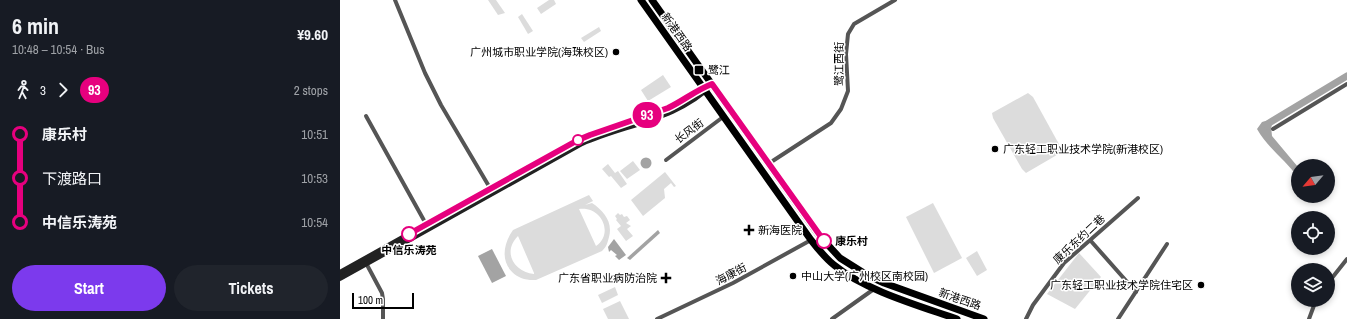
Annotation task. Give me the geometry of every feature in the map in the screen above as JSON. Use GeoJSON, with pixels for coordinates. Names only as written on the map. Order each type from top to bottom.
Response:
{"type":"FeatureCollection","features":[{"type":"Feature","properties":{"kind":"main road","name":"新港西路"},"geometry":{"type":"LineString","coordinates":[[641,0],[710,99],[812,240],[829,261],[850,276],[875,289],[957,319]]}},
{"type":"Feature","properties":{"kind":"main road","name":"新港西路"},"geometry":{"type":"LineString","coordinates":[[652,0],[818,234],[836,254],[853,267],[876,280],[984,319]]}},
{"type":"Feature","properties":{"kind":"main road"},"geometry":{"type":"LineString","coordinates":[[691,70],[698,64]]}},
{"type":"Feature","properties":{"kind":"main road"},"geometry":{"type":"LineString","coordinates":[[340,278],[590,135],[668,108],[712,84]]}},
{"type":"Feature","properties":{"kind":"main road"},"geometry":{"type":"LineString","coordinates":[[710,99],[718,93]]}},
{"type":"Feature","properties":{"kind":"main road"},"geometry":{"type":"LineString","coordinates":[[340,273],[490,188],[570,147]]}},
{"type":"Feature","properties":{"kind":"main road"},"geometry":{"type":"LineString","coordinates":[[829,261],[836,254]]}},
{"type":"Feature","properties":{"kind":"main road","name":"新港西路"},"geometry":{"type":"LineString","coordinates":[[926,308],[929,300]]}},
{"type":"Feature","properties":{"kind":"street"},"geometry":{"type":"LineString","coordinates":[[396,0],[425,73],[441,106],[490,188]]}},
{"type":"Feature","properties":{"kind":"street","name":"鹭江西街"},"geometry":{"type":"LineString","coordinates":[[768,164],[831,123],[841,109],[848,91],[846,54],[848,34],[854,24],[895,0]]}},
{"type":"Feature","properties":{"kind":"street"},"geometry":{"type":"LineString","coordinates":[[1273,129],[1347,84]]}},
{"type":"Feature","properties":{"kind":"street"},"geometry":{"type":"LineString","coordinates":[[366,116],[426,224]]}},
{"type":"Feature","properties":{"kind":"street","name":"长风街"},"geometry":{"type":"LineString","coordinates":[[666,160],[723,117]]}},
{"type":"Feature","properties":{"kind":"street","name":"康乐东约二巷"},"geometry":{"type":"LineString","coordinates":[[1026,319],[1033,305],[1064,263],[1138,198]]}},
{"type":"Feature","properties":{"kind":"street","name":"海康街"},"geometry":{"type":"LineString","coordinates":[[657,319],[726,286],[812,240]]}},
{"type":"Feature","properties":{"kind":"street"},"geometry":{"type":"LineString","coordinates":[[1090,240],[1136,292]]}},
{"type":"Feature","properties":{"kind":"street"},"geometry":{"type":"LineString","coordinates":[[1118,319],[1167,244]]}},
{"type":"Feature","properties":{"kind":"street"},"geometry":{"type":"LineString","coordinates":[[1335,274],[1347,259]]}},
{"type":"Feature","properties":{"kind":"street"},"geometry":{"type":"LineString","coordinates":[[366,263],[382,293],[383,319]]}},
{"type":"Feature","properties":{"kind":"street"},"geometry":{"type":"LineString","coordinates":[[832,319],[875,289]]}},
{"type":"Feature","properties":{"kind":"street"},"geometry":{"type":"LineString","coordinates":[[1310,319],[1314,307]]}},
{"type":"Feature","properties":{"kind":"shaded area"},"geometry":{"type":"Polygon","coordinates":[[[488,0],[496,0],[505,13],[498,15],[488,0]]]}},
{"type":"Feature","properties":{"kind":"shaded area"},"geometry":{"type":"Polygon","coordinates":[[[549,0],[554,0],[556,4],[541,14],[537,8],[549,0]]]}},
{"type":"Feature","properties":{"kind":"shaded area"},"geometry":{"type":"Polygon","coordinates":[[[522,14],[533,31],[528,34],[518,17],[522,14]]]}},
{"type":"Feature","properties":{"kind":"shaded area"},"geometry":{"type":"Polygon","coordinates":[[[599,27],[601,31],[584,42],[581,38],[599,27]]]}},
{"type":"Feature","properties":{"kind":"shaded area"},"geometry":{"type":"Polygon","coordinates":[[[663,75],[671,87],[648,101],[641,90],[663,75]]]}},
{"type":"Feature","properties":{"kind":"shaded area"},"geometry":{"type":"Polygon","coordinates":[[[1028,93],[1033,97],[1062,152],[1026,173],[1022,169],[993,118],[992,113],[1028,93]]]}},
{"type":"Feature","properties":{"kind":"shaded area"},"geometry":{"type":"Polygon","coordinates":[[[1275,118],[1271,126],[1272,136],[1291,159],[1291,169],[1261,136],[1257,129],[1262,122],[1275,118]]]}},
{"type":"Feature","properties":{"kind":"shaded area"},"geometry":{"type":"Polygon","coordinates":[[[646,157],[650,159],[652,163],[650,167],[646,169],[642,167],[640,163],[642,159],[646,157]]]}},
{"type":"Feature","properties":{"kind":"shaded area"},"geometry":{"type":"Polygon","coordinates":[[[633,161],[640,170],[627,179],[620,171],[633,161]]]}},
{"type":"Feature","properties":{"kind":"shaded area"},"geometry":{"type":"Polygon","coordinates":[[[608,164],[615,173],[618,171],[627,184],[621,188],[611,176],[609,177],[602,169],[608,164]]]}},
{"type":"Feature","properties":{"kind":"shaded area"},"geometry":{"type":"Polygon","coordinates":[[[665,172],[676,186],[674,187],[671,183],[664,189],[665,198],[643,216],[631,200],[665,172]]]}},
{"type":"Feature","properties":{"kind":"shaded area"},"geometry":{"type":"Polygon","coordinates":[[[589,195],[593,201],[585,205],[592,203],[604,213],[610,226],[607,245],[602,251],[536,280],[524,279],[516,275],[507,265],[505,258],[506,244],[513,230],[589,195]],[[579,209],[596,246],[604,235],[605,228],[603,222],[594,212],[587,209],[579,209]],[[518,236],[513,242],[511,248],[512,260],[521,269],[534,274],[534,273],[518,236]]]}},
{"type":"Feature","properties":{"kind":"shaded area"},"geometry":{"type":"Polygon","coordinates":[[[933,203],[962,258],[934,273],[906,217],[933,203]]]}},
{"type":"Feature","properties":{"kind":"shaded area"},"geometry":{"type":"Polygon","coordinates":[[[618,213],[620,215],[622,214],[624,217],[627,216],[630,220],[626,223],[631,226],[627,229],[633,236],[626,241],[617,229],[621,226],[616,220],[617,219],[615,216],[618,213]]]}},
{"type":"Feature","properties":{"kind":"shaded area"},"geometry":{"type":"Polygon","coordinates":[[[658,230],[660,233],[630,260],[627,258],[658,230]]]}},
{"type":"Feature","properties":{"kind":"shaded area"},"geometry":{"type":"Polygon","coordinates":[[[614,239],[626,255],[619,260],[615,256],[617,255],[611,250],[609,252],[608,247],[614,239]]]}},
{"type":"Feature","properties":{"kind":"shaded area"},"geometry":{"type":"Polygon","coordinates":[[[492,249],[506,276],[492,283],[478,256],[492,249]]]}},
{"type":"Feature","properties":{"kind":"shaded area"},"geometry":{"type":"Polygon","coordinates":[[[977,251],[987,270],[977,276],[966,258],[977,251]]]}},
{"type":"Feature","properties":{"kind":"shaded area"},"geometry":{"type":"Polygon","coordinates":[[[1079,253],[1101,277],[1075,309],[1047,294],[1079,253]]]}},
{"type":"Feature","properties":{"kind":"shaded area"},"geometry":{"type":"Polygon","coordinates":[[[615,287],[618,295],[602,303],[598,295],[615,287]]]}},
{"type":"Feature","properties":{"kind":"shaded area"},"geometry":{"type":"Polygon","coordinates":[[[620,301],[629,319],[608,319],[603,309],[620,301]]]}},
{"type":"Feature","properties":{"kind":"waterway"},"geometry":{"type":"LineString","coordinates":[[1268,126],[1269,123],[1347,76]]}},
{"type":"Feature","properties":{"kind":"bus line","name":"93"},"geometry":{"type":"LineString","coordinates":[[409,234],[578,140],[668,108],[712,84],[824,241]]}},
{"type":"Feature","properties":{"kind":"place","name":"广州城市职业学院(海珠校区)"},"geometry":{"type":"Point","coordinates":[616,52]}},
{"type":"Feature","properties":{"kind":"place","name":"鹭江"},"geometry":{"type":"Point","coordinates":[699,70]}},
{"type":"Feature","properties":{"kind":"place","name":"广东轻工职业技术学院(新港校区)"},"geometry":{"type":"Point","coordinates":[995,149]}},
{"type":"Feature","properties":{"kind":"place","name":"新海医院"},"geometry":{"type":"Point","coordinates":[749,230]}},
{"type":"Feature","properties":{"kind":"place","name":"中信乐涛苑"},"geometry":{"type":"Point","coordinates":[409,234]}},
{"type":"Feature","properties":{"kind":"place","name":"康乐村"},"geometry":{"type":"Point","coordinates":[824,241]}},
{"type":"Feature","properties":{"kind":"place","name":"中山大学(广州校区南校园)"},"geometry":{"type":"Point","coordinates":[793,276]}},
{"type":"Feature","properties":{"kind":"place","name":"广东省职业病防治院"},"geometry":{"type":"Point","coordinates":[666,278]}},
{"type":"Feature","properties":{"kind":"place","name":"广东轻工职业技术学院住宅区"},"geometry":{"type":"Point","coordinates":[1201,285]}}]}
